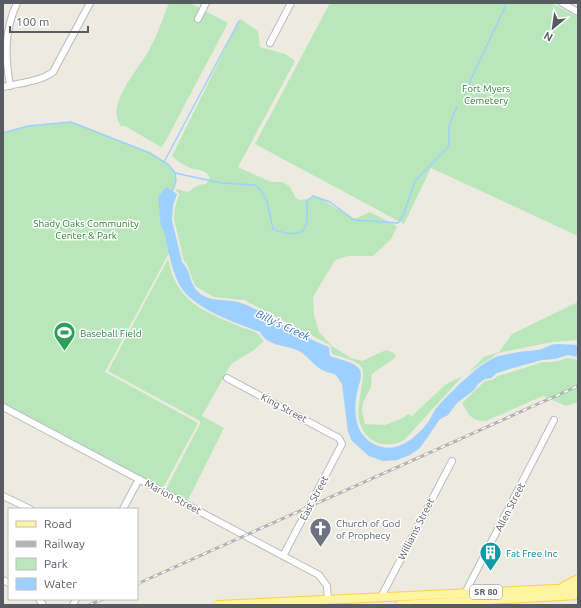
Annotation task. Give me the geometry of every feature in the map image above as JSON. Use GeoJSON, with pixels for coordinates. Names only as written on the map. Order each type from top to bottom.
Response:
{"type":"FeatureCollection","features":[{"type":"Feature","properties":{"kind":"main road","name":"SR 80"},"geometry":{"type":"LineString","coordinates":[[218,605],[553,590],[571,584],[578,579]]}},
{"type":"Feature","properties":{"kind":"main road"},"geometry":{"type":"LineString","coordinates":[[553,590],[578,588]]}},
{"type":"Feature","properties":{"kind":"main road"},"geometry":{"type":"LineString","coordinates":[[448,602],[462,597],[465,593]]}},
{"type":"Feature","properties":{"kind":"main road","name":"SR 80"},"geometry":{"type":"LineString","coordinates":[[400,605],[448,602],[520,602],[578,596]]}},
{"type":"Feature","properties":{"kind":"street"},"geometry":{"type":"LineString","coordinates":[[17,3],[8,26],[5,48],[6,86],[47,76],[53,72],[90,3]]}},
{"type":"Feature","properties":{"kind":"street"},"geometry":{"type":"LineString","coordinates":[[198,18],[206,3]]}},
{"type":"Feature","properties":{"kind":"street"},"geometry":{"type":"LineString","coordinates":[[270,43],[290,3]]}},
{"type":"Feature","properties":{"kind":"street"},"geometry":{"type":"LineString","coordinates":[[562,3],[578,12]]}},
{"type":"Feature","properties":{"kind":"street","name":"King Street"},"geometry":{"type":"LineString","coordinates":[[227,378],[340,440]]}},
{"type":"Feature","properties":{"kind":"street","name":"Marion Street"},"geometry":{"type":"LineString","coordinates":[[3,408],[319,575],[327,586],[328,600]]}},
{"type":"Feature","properties":{"kind":"street","name":"Allen Street"},"geometry":{"type":"LineString","coordinates":[[465,593],[554,420]]}},
{"type":"Feature","properties":{"kind":"street","name":"East Street"},"geometry":{"type":"LineString","coordinates":[[283,556],[336,457],[342,444],[340,440]]}},
{"type":"Feature","properties":{"kind":"street","name":"Williams Street"},"geometry":{"type":"LineString","coordinates":[[381,597],[452,461]]}},
{"type":"Feature","properties":{"kind":"street"},"geometry":{"type":"LineString","coordinates":[[124,508],[139,479]]}},
{"type":"Feature","properties":{"kind":"street"},"geometry":{"type":"LineString","coordinates":[[3,496],[28,508]]}},
{"type":"Feature","properties":{"kind":"green space"},"geometry":{"type":"Polygon","coordinates":[[[169,3],[190,3],[228,23],[164,144],[161,147],[125,126],[121,126],[117,118],[117,109],[123,90],[152,44],[169,3]]]}},
{"type":"Feature","properties":{"kind":"green space","name":"Fort Myers Cemetery"},"geometry":{"type":"Polygon","coordinates":[[[330,3],[551,3],[578,17],[578,236],[431,168],[404,224],[255,144],[330,3]]]}},
{"type":"Feature","properties":{"kind":"green space"},"geometry":{"type":"Polygon","coordinates":[[[240,19],[258,31],[260,47],[285,54],[295,61],[238,167],[271,182],[283,182],[290,187],[296,198],[300,200],[316,196],[353,218],[357,218],[370,212],[397,227],[391,239],[373,256],[348,256],[335,260],[313,297],[314,315],[319,332],[332,346],[351,358],[362,361],[386,350],[394,353],[396,357],[372,374],[371,387],[363,402],[362,411],[365,424],[385,425],[403,418],[408,414],[412,416],[446,384],[465,375],[405,439],[398,443],[383,444],[376,442],[365,433],[361,427],[358,413],[363,372],[360,365],[332,354],[330,345],[244,300],[214,297],[195,286],[187,264],[184,261],[174,219],[175,207],[179,194],[175,189],[188,192],[198,185],[206,184],[210,178],[206,173],[188,167],[172,156],[240,19]]]}},
{"type":"Feature","properties":{"kind":"green space","name":"Shady Oaks Community Center & Park"},"geometry":{"type":"Polygon","coordinates":[[[71,122],[150,153],[169,165],[175,173],[176,181],[167,205],[175,242],[105,372],[198,423],[162,490],[3,405],[3,133],[28,126],[71,122]]]}},
{"type":"Feature","properties":{"kind":"green space"},"geometry":{"type":"Polygon","coordinates":[[[168,259],[172,274],[178,286],[193,303],[213,315],[256,333],[264,341],[254,350],[231,364],[202,416],[224,428],[186,504],[165,491],[200,424],[200,421],[108,371],[168,259]]]}},
{"type":"Feature","properties":{"kind":"green space"},"geometry":{"type":"Polygon","coordinates":[[[578,302],[578,340],[552,342],[498,353],[468,373],[484,357],[499,352],[512,334],[578,302]]]}},
{"type":"Feature","properties":{"kind":"green space"},"geometry":{"type":"Polygon","coordinates":[[[568,358],[578,360],[578,402],[566,406],[543,396],[486,421],[473,418],[462,403],[485,381],[492,380],[498,376],[543,362],[555,362],[568,358]]]}},
{"type":"Feature","properties":{"kind":"water"},"geometry":{"type":"Polygon","coordinates":[[[166,187],[177,194],[173,206],[172,220],[182,262],[194,287],[202,295],[212,299],[239,302],[255,309],[329,347],[330,356],[358,367],[361,376],[355,408],[357,423],[364,436],[376,445],[392,448],[399,446],[413,438],[429,421],[437,407],[451,392],[467,377],[492,359],[499,356],[540,349],[557,344],[578,345],[578,357],[568,355],[555,359],[542,360],[497,373],[491,378],[485,379],[478,384],[474,390],[457,403],[448,415],[440,419],[420,448],[410,455],[397,460],[383,461],[369,456],[352,441],[348,432],[342,384],[336,375],[316,366],[297,350],[272,343],[263,337],[260,332],[215,314],[185,293],[174,272],[164,231],[161,227],[158,197],[166,187]]]}},
{"type":"Feature","properties":{"kind":"waterway"},"geometry":{"type":"LineString","coordinates":[[464,94],[507,3]]}},
{"type":"Feature","properties":{"kind":"waterway"},"geometry":{"type":"LineString","coordinates":[[164,162],[239,21]]}},
{"type":"Feature","properties":{"kind":"waterway"},"geometry":{"type":"LineString","coordinates":[[175,173],[221,183],[255,185],[267,201],[273,229],[284,233],[292,234],[303,231],[307,222],[307,201],[313,196],[330,202],[354,220],[398,223],[403,216],[415,181],[449,146],[449,126],[457,106]]}},
{"type":"Feature","properties":{"kind":"waterway","name":"Billy's Creek"},"geometry":{"type":"LineString","coordinates":[[3,133],[28,126],[71,122],[150,153],[169,165],[175,173],[176,181],[172,192]]}},
{"type":"Feature","properties":{"kind":"railway"},"geometry":{"type":"LineString","coordinates":[[138,584],[578,386]]}},
{"type":"Feature","properties":{"kind":"railway"},"geometry":{"type":"LineString","coordinates":[[89,605],[101,600]]}},
{"type":"Feature","properties":{"kind":"place","name":"Baseball Field"},"geometry":{"type":"Point","coordinates":[65,352]}},
{"type":"Feature","properties":{"kind":"place","name":"Church of God of Prophecy"},"geometry":{"type":"Point","coordinates":[320,548]}},
{"type":"Feature","properties":{"kind":"place","name":"Fat Free Inc"},"geometry":{"type":"Point","coordinates":[490,572]}}]}
